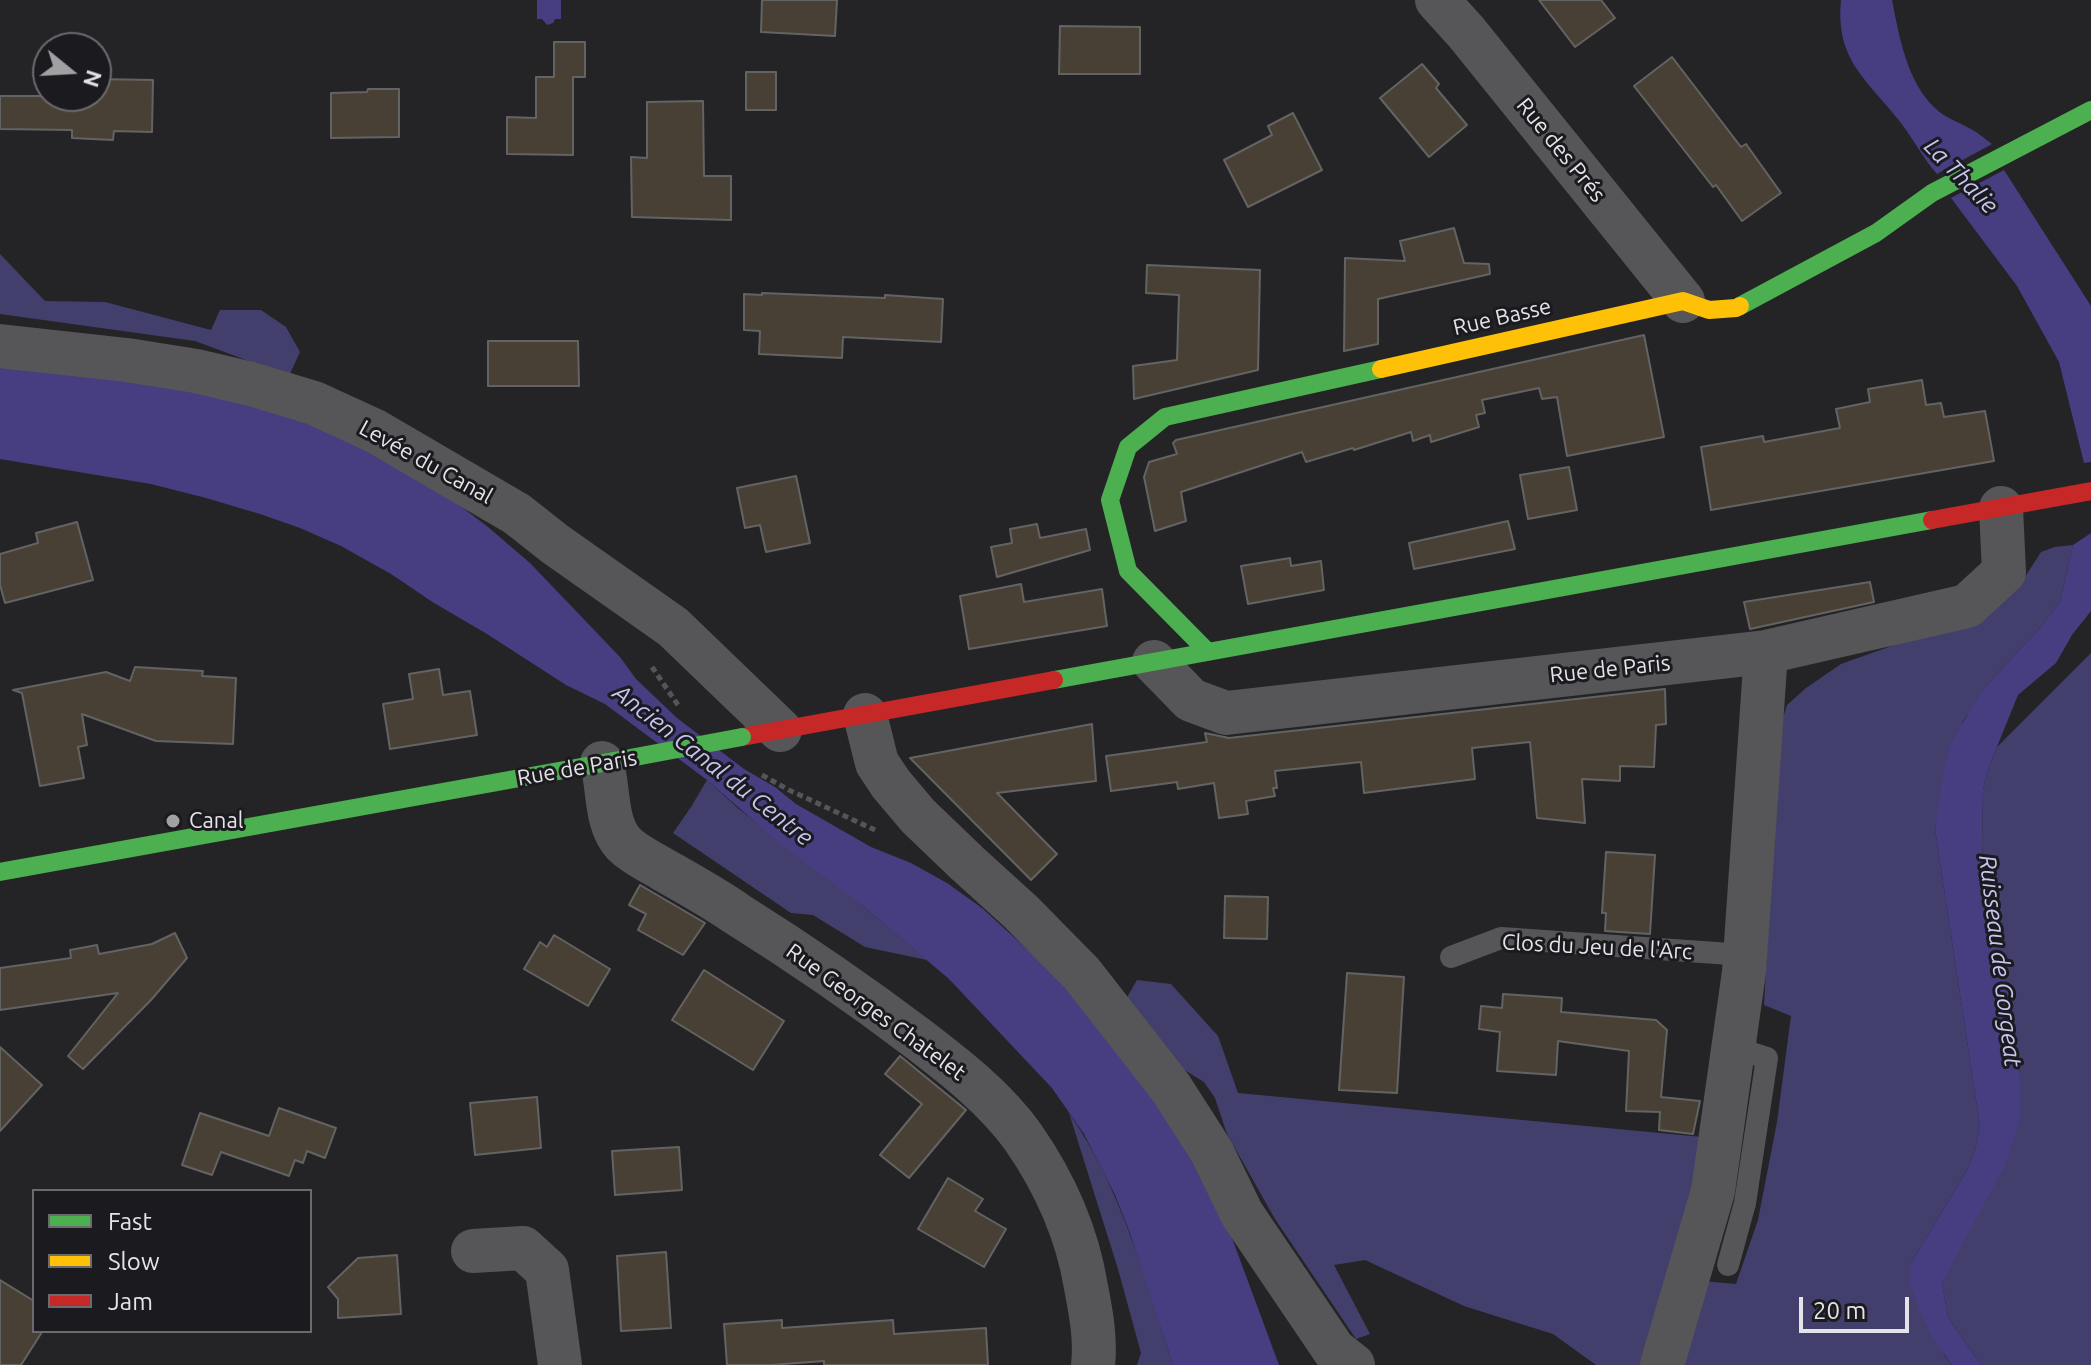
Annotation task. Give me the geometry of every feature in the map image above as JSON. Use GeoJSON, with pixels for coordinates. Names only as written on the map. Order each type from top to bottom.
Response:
{"type":"FeatureCollection","features":[{"type":"Feature","properties":{"kind":"main road","name":"Rue Basse"},"geometry":{"type":"LineString","coordinates":[[1208,652],[1128,571],[1110,500],[1128,447],[1165,417],[1683,301],[1709,310],[1736,308],[1876,233],[1932,193],[2091,110]]}},
{"type":"Feature","properties":{"kind":"main road","name":"Rue de Paris"},"geometry":{"type":"LineString","coordinates":[[0,872],[2091,491]]}},
{"type":"Feature","properties":{"kind":"street","name":"Rue des Prés"},"geometry":{"type":"LineString","coordinates":[[1437,0],[1683,301]]}},
{"type":"Feature","properties":{"kind":"street","name":"Levée du Canal"},"geometry":{"type":"LineString","coordinates":[[0,346],[196,371],[314,403],[375,431],[517,514],[673,627],[761,734]]}},
{"type":"Feature","properties":{"kind":"street","name":"Rue de Paris"},"geometry":{"type":"LineString","coordinates":[[1154,662],[1191,700],[1226,713],[1766,652],[1967,606],[2004,572],[2001,508]]}},
{"type":"Feature","properties":{"kind":"street"},"geometry":{"type":"LineString","coordinates":[[1662,1365],[1713,1191],[1745,955],[1766,652]]}},
{"type":"Feature","properties":{"kind":"street"},"geometry":{"type":"LineString","coordinates":[[865,715],[877,763],[918,816],[1082,974],[1171,1088],[1212,1152],[1242,1214],[1334,1350],[1353,1365]]}},
{"type":"Feature","properties":{"kind":"street","name":"Rue Georges Chatelet"},"geometry":{"type":"LineString","coordinates":[[608,762],[613,827],[624,844],[735,912],[874,1005],[964,1075],[1022,1136],[1062,1204],[1074,1235],[1092,1318],[1093,1365]]}},
{"type":"Feature","properties":{"kind":"street"},"geometry":{"type":"LineString","coordinates":[[473,1251],[523,1248],[547,1270],[560,1365]]}},
{"type":"Feature","properties":{"kind":"lane","name":"Clos du Jeu de l'Arc"},"geometry":{"type":"LineString","coordinates":[[1451,957],[1501,938],[1745,955]]}},
{"type":"Feature","properties":{"kind":"lane"},"geometry":{"type":"LineString","coordinates":[[1728,1265],[1745,1203],[1767,1058],[1733,1047]]}},
{"type":"Feature","properties":{"kind":"shaded area"},"geometry":{"type":"Polygon","coordinates":[[[0,254],[45,301],[105,302],[211,330],[220,310],[261,310],[286,327],[300,352],[289,376],[195,341],[0,314],[0,254]]]}},
{"type":"Feature","properties":{"kind":"shaded area"},"geometry":{"type":"Polygon","coordinates":[[[2073,545],[2060,602],[1987,685],[1963,721],[1935,829],[1980,1126],[1967,1170],[1911,1263],[1944,1355],[1952,1365],[1678,1365],[1702,1281],[1736,1284],[1758,1220],[1777,1122],[1791,1016],[1764,1005],[1779,731],[1787,705],[1841,664],[1967,619],[2023,580],[2041,552],[2073,545]]]}},
{"type":"Feature","properties":{"kind":"shaded area"},"geometry":{"type":"Polygon","coordinates":[[[2091,653],[2091,1365],[1981,1365],[1948,1317],[1942,1283],[2020,1117],[2016,1039],[1986,892],[1982,847],[1983,790],[1997,747],[2091,653]]]}},
{"type":"Feature","properties":{"kind":"shaded area"},"geometry":{"type":"Polygon","coordinates":[[[707,780],[927,960],[865,947],[813,915],[791,913],[673,833],[707,780]]]}},
{"type":"Feature","properties":{"kind":"shaded area"},"geometry":{"type":"Polygon","coordinates":[[[1137,980],[1171,984],[1218,1036],[1238,1093],[1702,1137],[1675,1281],[1647,1365],[1596,1365],[1553,1334],[1464,1306],[1365,1260],[1334,1265],[1370,1334],[1356,1339],[1275,1219],[1227,1134],[1215,1098],[1204,1082],[1165,1058],[1126,999],[1137,980]]]}},
{"type":"Feature","properties":{"kind":"shaded area"},"geometry":{"type":"Polygon","coordinates":[[[1069,1113],[1103,1172],[1130,1234],[1173,1365],[1137,1365],[1141,1353],[1069,1113]]]}},
{"type":"Feature","properties":{"kind":"water"},"geometry":{"type":"Polygon","coordinates":[[[537,0],[561,0],[561,19],[547,25],[542,19],[537,19],[537,0]]]}},
{"type":"Feature","properties":{"kind":"water"},"geometry":{"type":"Polygon","coordinates":[[[1841,0],[1892,0],[1906,58],[1925,97],[1942,114],[1974,130],[1992,144],[1937,174],[1856,68],[1843,39],[1841,0]]]}},
{"type":"Feature","properties":{"kind":"water"},"geometry":{"type":"Polygon","coordinates":[[[2004,170],[2091,306],[2091,462],[2084,463],[2059,362],[2017,286],[1951,198],[2004,170]]]}},
{"type":"Feature","properties":{"kind":"water","name":"Ancien Canal du Centre"},"geometry":{"type":"Polygon","coordinates":[[[0,359],[153,375],[295,412],[442,492],[530,563],[620,657],[636,679],[677,718],[796,804],[871,847],[911,863],[947,883],[982,908],[1040,961],[1113,1036],[1219,1203],[1279,1365],[1173,1365],[1115,1195],[1084,1134],[1052,1088],[949,979],[863,906],[784,847],[707,780],[605,704],[566,685],[391,574],[341,546],[300,528],[206,498],[151,484],[0,459],[0,359]]]}},
{"type":"Feature","properties":{"kind":"water","name":"Ruisseau de Gorgeat"},"geometry":{"type":"Polygon","coordinates":[[[2091,533],[2091,611],[2056,663],[2018,695],[1988,769],[1983,790],[1982,847],[1986,892],[2016,1039],[2020,1117],[2004,1167],[1942,1283],[1948,1317],[1981,1365],[1952,1365],[1932,1338],[1910,1284],[1911,1263],[1967,1170],[1980,1126],[1935,829],[1943,773],[1950,745],[1974,703],[2060,602],[2073,545],[2091,533]]]}},
{"type":"Feature","properties":{"kind":"building"},"geometry":{"type":"Polygon","coordinates":[[[762,0],[837,0],[835,36],[761,32],[762,0]]]}},
{"type":"Feature","properties":{"kind":"building"},"geometry":{"type":"Polygon","coordinates":[[[1539,0],[1601,0],[1615,18],[1575,47],[1539,0]]]}},
{"type":"Feature","properties":{"kind":"building"},"geometry":{"type":"Polygon","coordinates":[[[1060,26],[1140,27],[1140,74],[1059,74],[1060,26]]]}},
{"type":"Feature","properties":{"kind":"building"},"geometry":{"type":"Polygon","coordinates":[[[554,42],[585,42],[585,77],[573,77],[573,155],[507,154],[507,117],[536,118],[536,77],[554,77],[554,42]]]}},
{"type":"Feature","properties":{"kind":"building"},"geometry":{"type":"Polygon","coordinates":[[[1672,57],[1741,147],[1746,144],[1781,193],[1742,221],[1634,86],[1672,57]]]}},
{"type":"Feature","properties":{"kind":"building"},"geometry":{"type":"Polygon","coordinates":[[[1422,64],[1439,84],[1436,88],[1467,125],[1429,157],[1380,98],[1422,64]]]}},
{"type":"Feature","properties":{"kind":"building"},"geometry":{"type":"Polygon","coordinates":[[[746,72],[776,72],[776,110],[746,110],[746,72]]]}},
{"type":"Feature","properties":{"kind":"building"},"geometry":{"type":"Polygon","coordinates":[[[112,79],[153,80],[152,132],[114,131],[113,140],[72,138],[72,130],[0,129],[0,96],[32,96],[32,112],[112,112],[112,79]]]}},
{"type":"Feature","properties":{"kind":"building"},"geometry":{"type":"Polygon","coordinates":[[[368,89],[399,89],[399,137],[331,138],[331,93],[367,92],[368,89]]]}},
{"type":"Feature","properties":{"kind":"building"},"geometry":{"type":"Polygon","coordinates":[[[703,101],[704,176],[731,176],[731,220],[632,217],[631,157],[647,158],[647,102],[703,101]]]}},
{"type":"Feature","properties":{"kind":"building"},"geometry":{"type":"Polygon","coordinates":[[[1293,113],[1322,170],[1248,207],[1224,160],[1272,135],[1268,126],[1293,113]]]}},
{"type":"Feature","properties":{"kind":"building"},"geometry":{"type":"Polygon","coordinates":[[[1454,228],[1464,263],[1489,264],[1490,274],[1378,299],[1378,344],[1344,351],[1345,258],[1405,261],[1400,241],[1454,228]]]}},
{"type":"Feature","properties":{"kind":"building"},"geometry":{"type":"Polygon","coordinates":[[[1147,265],[1260,270],[1258,370],[1134,399],[1133,366],[1177,360],[1179,295],[1146,293],[1147,265]]]}},
{"type":"Feature","properties":{"kind":"building"},"geometry":{"type":"Polygon","coordinates":[[[744,294],[943,299],[941,342],[843,337],[842,358],[759,354],[760,331],[744,330],[744,294]]]}},
{"type":"Feature","properties":{"kind":"building"},"geometry":{"type":"Polygon","coordinates":[[[1644,335],[1664,437],[1567,456],[1557,397],[1542,399],[1539,388],[1482,400],[1485,413],[1476,415],[1479,427],[1431,442],[1430,435],[1413,441],[1411,432],[1306,462],[1302,452],[1181,492],[1186,521],[1155,531],[1144,477],[1149,462],[1177,454],[1173,443],[1176,440],[1644,335]]]}},
{"type":"Feature","properties":{"kind":"building"},"geometry":{"type":"Polygon","coordinates":[[[488,341],[578,341],[579,386],[488,386],[488,341]]]}},
{"type":"Feature","properties":{"kind":"building"},"geometry":{"type":"Polygon","coordinates":[[[1922,380],[1926,405],[1941,403],[1944,417],[1985,411],[1994,461],[1711,510],[1701,447],[1763,436],[1764,442],[1840,428],[1836,409],[1870,402],[1868,389],[1922,380]]]}},
{"type":"Feature","properties":{"kind":"building"},"geometry":{"type":"Polygon","coordinates":[[[1569,467],[1577,510],[1528,519],[1520,475],[1569,467]]]}},
{"type":"Feature","properties":{"kind":"building"},"geometry":{"type":"Polygon","coordinates":[[[796,476],[810,543],[766,552],[760,525],[745,528],[737,488],[796,476]]]}},
{"type":"Feature","properties":{"kind":"building"},"geometry":{"type":"Polygon","coordinates":[[[1508,521],[1515,549],[1414,569],[1409,543],[1508,521]]]}},
{"type":"Feature","properties":{"kind":"building"},"geometry":{"type":"Polygon","coordinates":[[[77,522],[93,580],[5,603],[0,585],[0,554],[38,543],[36,533],[77,522]]]}},
{"type":"Feature","properties":{"kind":"building"},"geometry":{"type":"Polygon","coordinates":[[[1037,524],[1040,538],[1086,529],[1090,550],[997,577],[991,547],[1012,543],[1010,529],[1037,524]]]}},
{"type":"Feature","properties":{"kind":"building"},"geometry":{"type":"Polygon","coordinates":[[[1290,558],[1291,566],[1321,561],[1324,590],[1248,604],[1241,566],[1290,558]]]}},
{"type":"Feature","properties":{"kind":"building"},"geometry":{"type":"Polygon","coordinates":[[[1870,582],[1874,602],[1750,629],[1744,602],[1870,582]]]}},
{"type":"Feature","properties":{"kind":"building"},"geometry":{"type":"Polygon","coordinates":[[[1021,584],[1024,602],[1102,589],[1107,626],[969,649],[960,596],[1021,584]]]}},
{"type":"Feature","properties":{"kind":"building"},"geometry":{"type":"Polygon","coordinates":[[[135,667],[203,671],[202,676],[236,678],[233,744],[156,741],[82,714],[87,745],[78,747],[84,778],[40,786],[22,693],[13,690],[106,672],[130,681],[135,667]]]}},
{"type":"Feature","properties":{"kind":"building"},"geometry":{"type":"Polygon","coordinates":[[[439,669],[443,695],[470,691],[477,735],[390,749],[383,704],[413,699],[409,674],[439,669]]]}},
{"type":"Feature","properties":{"kind":"building"},"geometry":{"type":"Polygon","coordinates":[[[1665,689],[1666,724],[1656,725],[1654,767],[1620,766],[1620,781],[1582,779],[1585,823],[1537,818],[1530,742],[1472,748],[1475,779],[1364,793],[1361,762],[1275,771],[1275,796],[1246,801],[1248,814],[1219,818],[1214,783],[1178,789],[1177,782],[1111,791],[1106,756],[1207,742],[1205,733],[1229,738],[1665,689]]]}},
{"type":"Feature","properties":{"kind":"building"},"geometry":{"type":"Polygon","coordinates":[[[1092,724],[1096,781],[997,793],[1057,854],[1031,880],[910,758],[1092,724]]]}},
{"type":"Feature","properties":{"kind":"building"},"geometry":{"type":"Polygon","coordinates":[[[1606,852],[1655,855],[1650,934],[1605,931],[1606,913],[1602,913],[1606,852]]]}},
{"type":"Feature","properties":{"kind":"building"},"geometry":{"type":"Polygon","coordinates":[[[640,885],[705,923],[683,955],[638,930],[646,914],[629,905],[640,885]]]}},
{"type":"Feature","properties":{"kind":"building"},"geometry":{"type":"Polygon","coordinates":[[[1225,896],[1268,897],[1267,939],[1224,938],[1225,896]]]}},
{"type":"Feature","properties":{"kind":"building"},"geometry":{"type":"Polygon","coordinates":[[[175,933],[187,958],[151,1000],[83,1069],[68,1056],[118,993],[0,1010],[0,968],[71,958],[70,950],[97,945],[99,954],[152,944],[175,933]]]}},
{"type":"Feature","properties":{"kind":"building"},"geometry":{"type":"Polygon","coordinates":[[[554,935],[610,969],[588,1006],[524,969],[540,942],[547,947],[554,935]]]}},
{"type":"Feature","properties":{"kind":"building"},"geometry":{"type":"Polygon","coordinates":[[[704,970],[784,1021],[753,1070],[672,1020],[704,970]]]}},
{"type":"Feature","properties":{"kind":"building"},"geometry":{"type":"Polygon","coordinates":[[[1347,973],[1404,977],[1397,1093],[1339,1090],[1347,973]]]}},
{"type":"Feature","properties":{"kind":"building"},"geometry":{"type":"Polygon","coordinates":[[[1503,994],[1562,998],[1561,1012],[1656,1020],[1667,1030],[1661,1097],[1700,1101],[1693,1134],[1659,1130],[1660,1112],[1626,1111],[1629,1051],[1558,1041],[1556,1075],[1497,1071],[1500,1032],[1479,1029],[1481,1006],[1502,1008],[1503,994]]]}},
{"type":"Feature","properties":{"kind":"building"},"geometry":{"type":"Polygon","coordinates":[[[0,1047],[42,1085],[0,1131],[0,1047]]]}},
{"type":"Feature","properties":{"kind":"building"},"geometry":{"type":"Polygon","coordinates":[[[900,1056],[966,1110],[909,1178],[880,1155],[922,1104],[885,1074],[900,1056]]]}},
{"type":"Feature","properties":{"kind":"building"},"geometry":{"type":"Polygon","coordinates":[[[537,1097],[541,1148],[475,1155],[470,1103],[537,1097]]]}},
{"type":"Feature","properties":{"kind":"building"},"geometry":{"type":"Polygon","coordinates":[[[279,1108],[336,1128],[325,1158],[307,1151],[303,1163],[295,1160],[289,1176],[221,1152],[212,1175],[182,1165],[200,1113],[269,1136],[279,1108]]]}},
{"type":"Feature","properties":{"kind":"building"},"geometry":{"type":"Polygon","coordinates":[[[679,1147],[682,1190],[615,1195],[612,1151],[679,1147]]]}},
{"type":"Feature","properties":{"kind":"building"},"geometry":{"type":"Polygon","coordinates":[[[948,1178],[983,1199],[975,1211],[1006,1229],[984,1267],[918,1229],[948,1178]]]}},
{"type":"Feature","properties":{"kind":"building"},"geometry":{"type":"Polygon","coordinates":[[[666,1252],[671,1328],[621,1331],[617,1256],[666,1252]]]}},
{"type":"Feature","properties":{"kind":"building"},"geometry":{"type":"Polygon","coordinates":[[[397,1255],[401,1314],[338,1318],[338,1299],[328,1287],[358,1258],[397,1255]]]}},
{"type":"Feature","properties":{"kind":"building"},"geometry":{"type":"Polygon","coordinates":[[[0,1280],[32,1300],[32,1333],[41,1333],[21,1365],[0,1365],[0,1280]]]}},
{"type":"Feature","properties":{"kind":"building"},"geometry":{"type":"Polygon","coordinates":[[[782,1320],[782,1328],[893,1320],[894,1334],[986,1328],[988,1365],[824,1365],[824,1361],[727,1365],[724,1324],[782,1320]]]}},
{"type":"Feature","properties":{"kind":"traffic: fast"},"geometry":{"type":"LineString","coordinates":[[1740,306],[1876,233],[1932,193],[2091,110]]}},
{"type":"Feature","properties":{"kind":"traffic: fast"},"geometry":{"type":"LineString","coordinates":[[1208,652],[1128,571],[1110,500],[1128,447],[1165,417],[1381,369]]}},
{"type":"Feature","properties":{"kind":"traffic: fast"},"geometry":{"type":"LineString","coordinates":[[1054,680],[1932,520]]}},
{"type":"Feature","properties":{"kind":"traffic: fast"},"geometry":{"type":"LineString","coordinates":[[614,761],[742,737]]}},
{"type":"Feature","properties":{"kind":"traffic: fast"},"geometry":{"type":"LineString","coordinates":[[0,872],[614,761]]}},
{"type":"Feature","properties":{"kind":"traffic: slow"},"geometry":{"type":"LineString","coordinates":[[1381,369],[1683,301],[1709,310],[1740,306]]}},
{"type":"Feature","properties":{"kind":"traffic: jam"},"geometry":{"type":"LineString","coordinates":[[1932,520],[2091,491]]}},
{"type":"Feature","properties":{"kind":"traffic: jam"},"geometry":{"type":"LineString","coordinates":[[742,737],[1054,680]]}},
{"type":"Feature","properties":{"kind":"place","name":"Canal"},"geometry":{"type":"Point","coordinates":[173,821]}},
{"type":"Feature","properties":{"kind":"water label","name":"La Thalie"},"geometry":{"type":"Point","coordinates":[1961,176]}}]}
